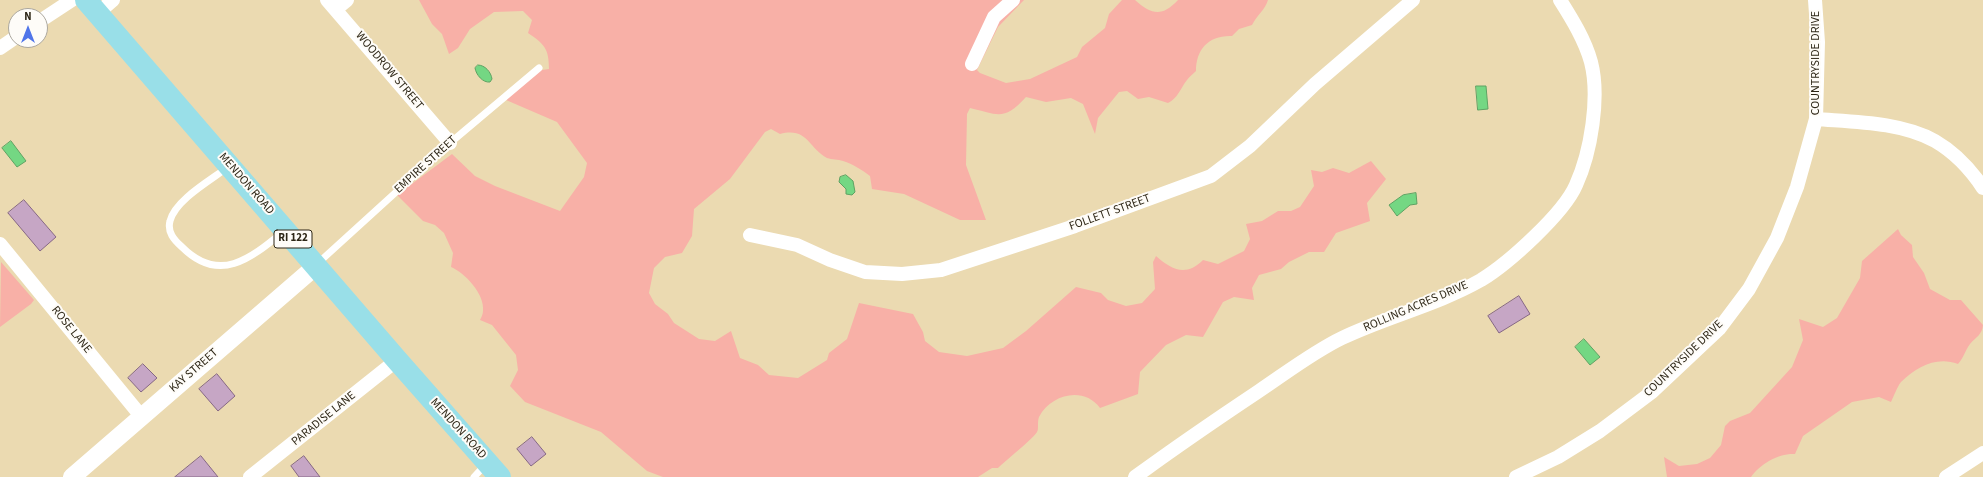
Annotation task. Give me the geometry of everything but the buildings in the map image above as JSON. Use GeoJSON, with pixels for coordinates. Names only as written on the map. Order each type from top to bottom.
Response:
{"type":"FeatureCollection","features":[{"type":"Feature","properties":{"kind":"main road","name":"MENDON ROAD"},"geometry":{"type":"LineString","coordinates":[[99,4],[230,166],[397,360],[487,472]]}},
{"type":"Feature","properties":{"kind":"street"},"geometry":{"type":"LineString","coordinates":[[48,16],[72,0]]}},
{"type":"Feature","properties":{"kind":"street"},"geometry":{"type":"LineString","coordinates":[[331,5],[347,0]]}},
{"type":"Feature","properties":{"kind":"street"},"geometry":{"type":"LineString","coordinates":[[972,64],[994,17],[1013,0]]}},
{"type":"Feature","properties":{"kind":"street","name":"FOLLETT STREET"},"geometry":{"type":"LineString","coordinates":[[750,235],[797,245],[830,260],[865,272],[902,274],[941,270],[1075,226],[1211,176],[1250,146],[1315,84],[1413,0]]}},
{"type":"Feature","properties":{"kind":"street","name":"ROLLING ACRES DRIVE"},"geometry":{"type":"LineString","coordinates":[[1135,477],[1247,399],[1330,345],[1343,338],[1448,297],[1482,279],[1512,256],[1559,212],[1576,186],[1585,160],[1591,130],[1594,96],[1591,62],[1574,22],[1560,0]]}},
{"type":"Feature","properties":{"kind":"street","name":"COUNTRYSIDE DRIVE"},"geometry":{"type":"LineString","coordinates":[[1516,477],[1558,457],[1600,431],[1652,392],[1719,329],[1749,289],[1777,238],[1797,187],[1816,119],[1818,42],[1816,0]]}},
{"type":"Feature","properties":{"kind":"street","name":"WOODROW STREET"},"geometry":{"type":"LineString","coordinates":[[331,5],[450,143]]}},
{"type":"Feature","properties":{"kind":"street"},"geometry":{"type":"LineString","coordinates":[[1816,119],[1883,126],[1914,132],[1936,141],[1957,158],[1974,175],[1983,188]]}},
{"type":"Feature","properties":{"kind":"street","name":"ROSE LANE"},"geometry":{"type":"LineString","coordinates":[[0,244],[141,416]]}},
{"type":"Feature","properties":{"kind":"street","name":"KAY STREET"},"geometry":{"type":"LineString","coordinates":[[72,477],[316,266]]}},
{"type":"Feature","properties":{"kind":"street","name":"PARADISE LANE"},"geometry":{"type":"LineString","coordinates":[[250,477],[397,360]]}},
{"type":"Feature","properties":{"kind":"street"},"geometry":{"type":"LineString","coordinates":[[1946,477],[1983,453]]}},
{"type":"Feature","properties":{"kind":"lane","name":"EMPIRE STREET"},"geometry":{"type":"LineString","coordinates":[[316,266],[450,143],[539,68]]}},
{"type":"Feature","properties":{"kind":"lane"},"geometry":{"type":"LineString","coordinates":[[230,166],[180,204],[170,221],[169,230],[174,239],[193,257],[206,264],[220,267],[247,258],[261,250],[285,230]]}},
{"type":"Feature","properties":{"kind":"shaded area"},"geometry":{"type":"Polygon","coordinates":[[[419,0],[1024,0],[998,27],[977,70],[980,73],[1006,83],[1030,79],[1077,57],[1082,47],[1105,28],[1109,14],[1122,0],[1135,0],[1147,9],[1157,12],[1167,9],[1178,0],[1268,0],[1265,7],[1252,25],[1239,29],[1232,36],[1217,38],[1205,45],[1198,56],[1196,71],[1188,79],[1177,96],[1171,101],[1168,103],[1149,97],[1138,99],[1127,91],[1119,92],[1098,118],[1095,134],[1083,104],[1071,98],[1046,102],[1026,97],[1012,110],[1001,114],[988,113],[970,108],[967,114],[966,165],[986,220],[960,220],[904,194],[872,189],[870,176],[861,169],[841,160],[827,158],[802,136],[796,133],[780,134],[771,129],[765,132],[730,179],[694,209],[692,236],[682,253],[665,257],[654,268],[649,293],[655,304],[668,314],[674,323],[699,339],[715,341],[731,331],[740,358],[758,365],[769,375],[798,378],[827,360],[829,353],[847,339],[859,303],[913,314],[923,332],[925,341],[939,352],[967,356],[1003,348],[1026,331],[1076,287],[1101,293],[1108,300],[1126,306],[1142,303],[1155,289],[1153,262],[1156,256],[1173,268],[1185,270],[1191,269],[1203,260],[1218,264],[1244,251],[1250,239],[1246,224],[1262,221],[1278,211],[1291,211],[1300,207],[1314,186],[1311,170],[1322,172],[1333,168],[1349,173],[1371,161],[1386,179],[1367,203],[1370,221],[1336,233],[1324,252],[1309,252],[1289,262],[1281,269],[1259,275],[1252,288],[1254,300],[1234,297],[1223,302],[1203,337],[1186,335],[1166,345],[1140,372],[1138,394],[1100,408],[1093,401],[1077,395],[1059,398],[1044,409],[1039,417],[1038,429],[1035,435],[998,468],[992,468],[978,477],[663,477],[647,471],[601,432],[525,402],[510,386],[518,370],[516,355],[492,325],[480,320],[483,311],[481,298],[468,279],[451,267],[453,253],[444,233],[435,225],[423,221],[397,195],[452,154],[475,176],[495,186],[560,211],[584,177],[587,163],[557,122],[506,100],[535,71],[549,69],[547,51],[538,40],[528,33],[532,20],[523,11],[494,12],[470,29],[458,48],[449,54],[442,34],[432,24],[419,0]]]}},
{"type":"Feature","properties":{"kind":"shaded area"},"geometry":{"type":"Polygon","coordinates":[[[478,65],[483,66],[489,71],[492,79],[490,82],[482,80],[478,76],[475,68],[478,65]]]}},
{"type":"Feature","properties":{"kind":"shaded area"},"geometry":{"type":"Polygon","coordinates":[[[1476,86],[1486,86],[1488,109],[1478,110],[1476,86]]]}},
{"type":"Feature","properties":{"kind":"shaded area"},"geometry":{"type":"Polygon","coordinates":[[[11,141],[26,161],[17,167],[2,148],[11,141]]]}},
{"type":"Feature","properties":{"kind":"shaded area"},"geometry":{"type":"Polygon","coordinates":[[[846,175],[853,181],[855,192],[852,195],[846,194],[846,189],[839,182],[840,177],[846,175]]]}},
{"type":"Feature","properties":{"kind":"shaded area"},"geometry":{"type":"Polygon","coordinates":[[[1416,193],[1417,204],[1410,205],[1397,216],[1389,205],[1403,195],[1416,193]]]}},
{"type":"Feature","properties":{"kind":"shaded area"},"geometry":{"type":"Polygon","coordinates":[[[1898,229],[1901,235],[1912,245],[1913,257],[1924,273],[1930,289],[1950,300],[1961,300],[1983,325],[1980,334],[1970,344],[1958,364],[1942,361],[1927,364],[1901,382],[1891,402],[1879,397],[1852,402],[1803,436],[1795,454],[1783,455],[1770,460],[1759,468],[1751,477],[1667,477],[1664,457],[1679,466],[1697,464],[1710,458],[1721,445],[1725,426],[1730,421],[1750,413],[1792,367],[1803,340],[1799,319],[1823,327],[1837,318],[1860,278],[1862,261],[1898,229]]]}},
{"type":"Feature","properties":{"kind":"shaded area"},"geometry":{"type":"Polygon","coordinates":[[[1,262],[34,300],[31,304],[0,327],[1,262]]]}},
{"type":"Feature","properties":{"kind":"shaded area"},"geometry":{"type":"Polygon","coordinates":[[[1584,339],[1600,357],[1590,365],[1575,347],[1584,339]]]}}]}
